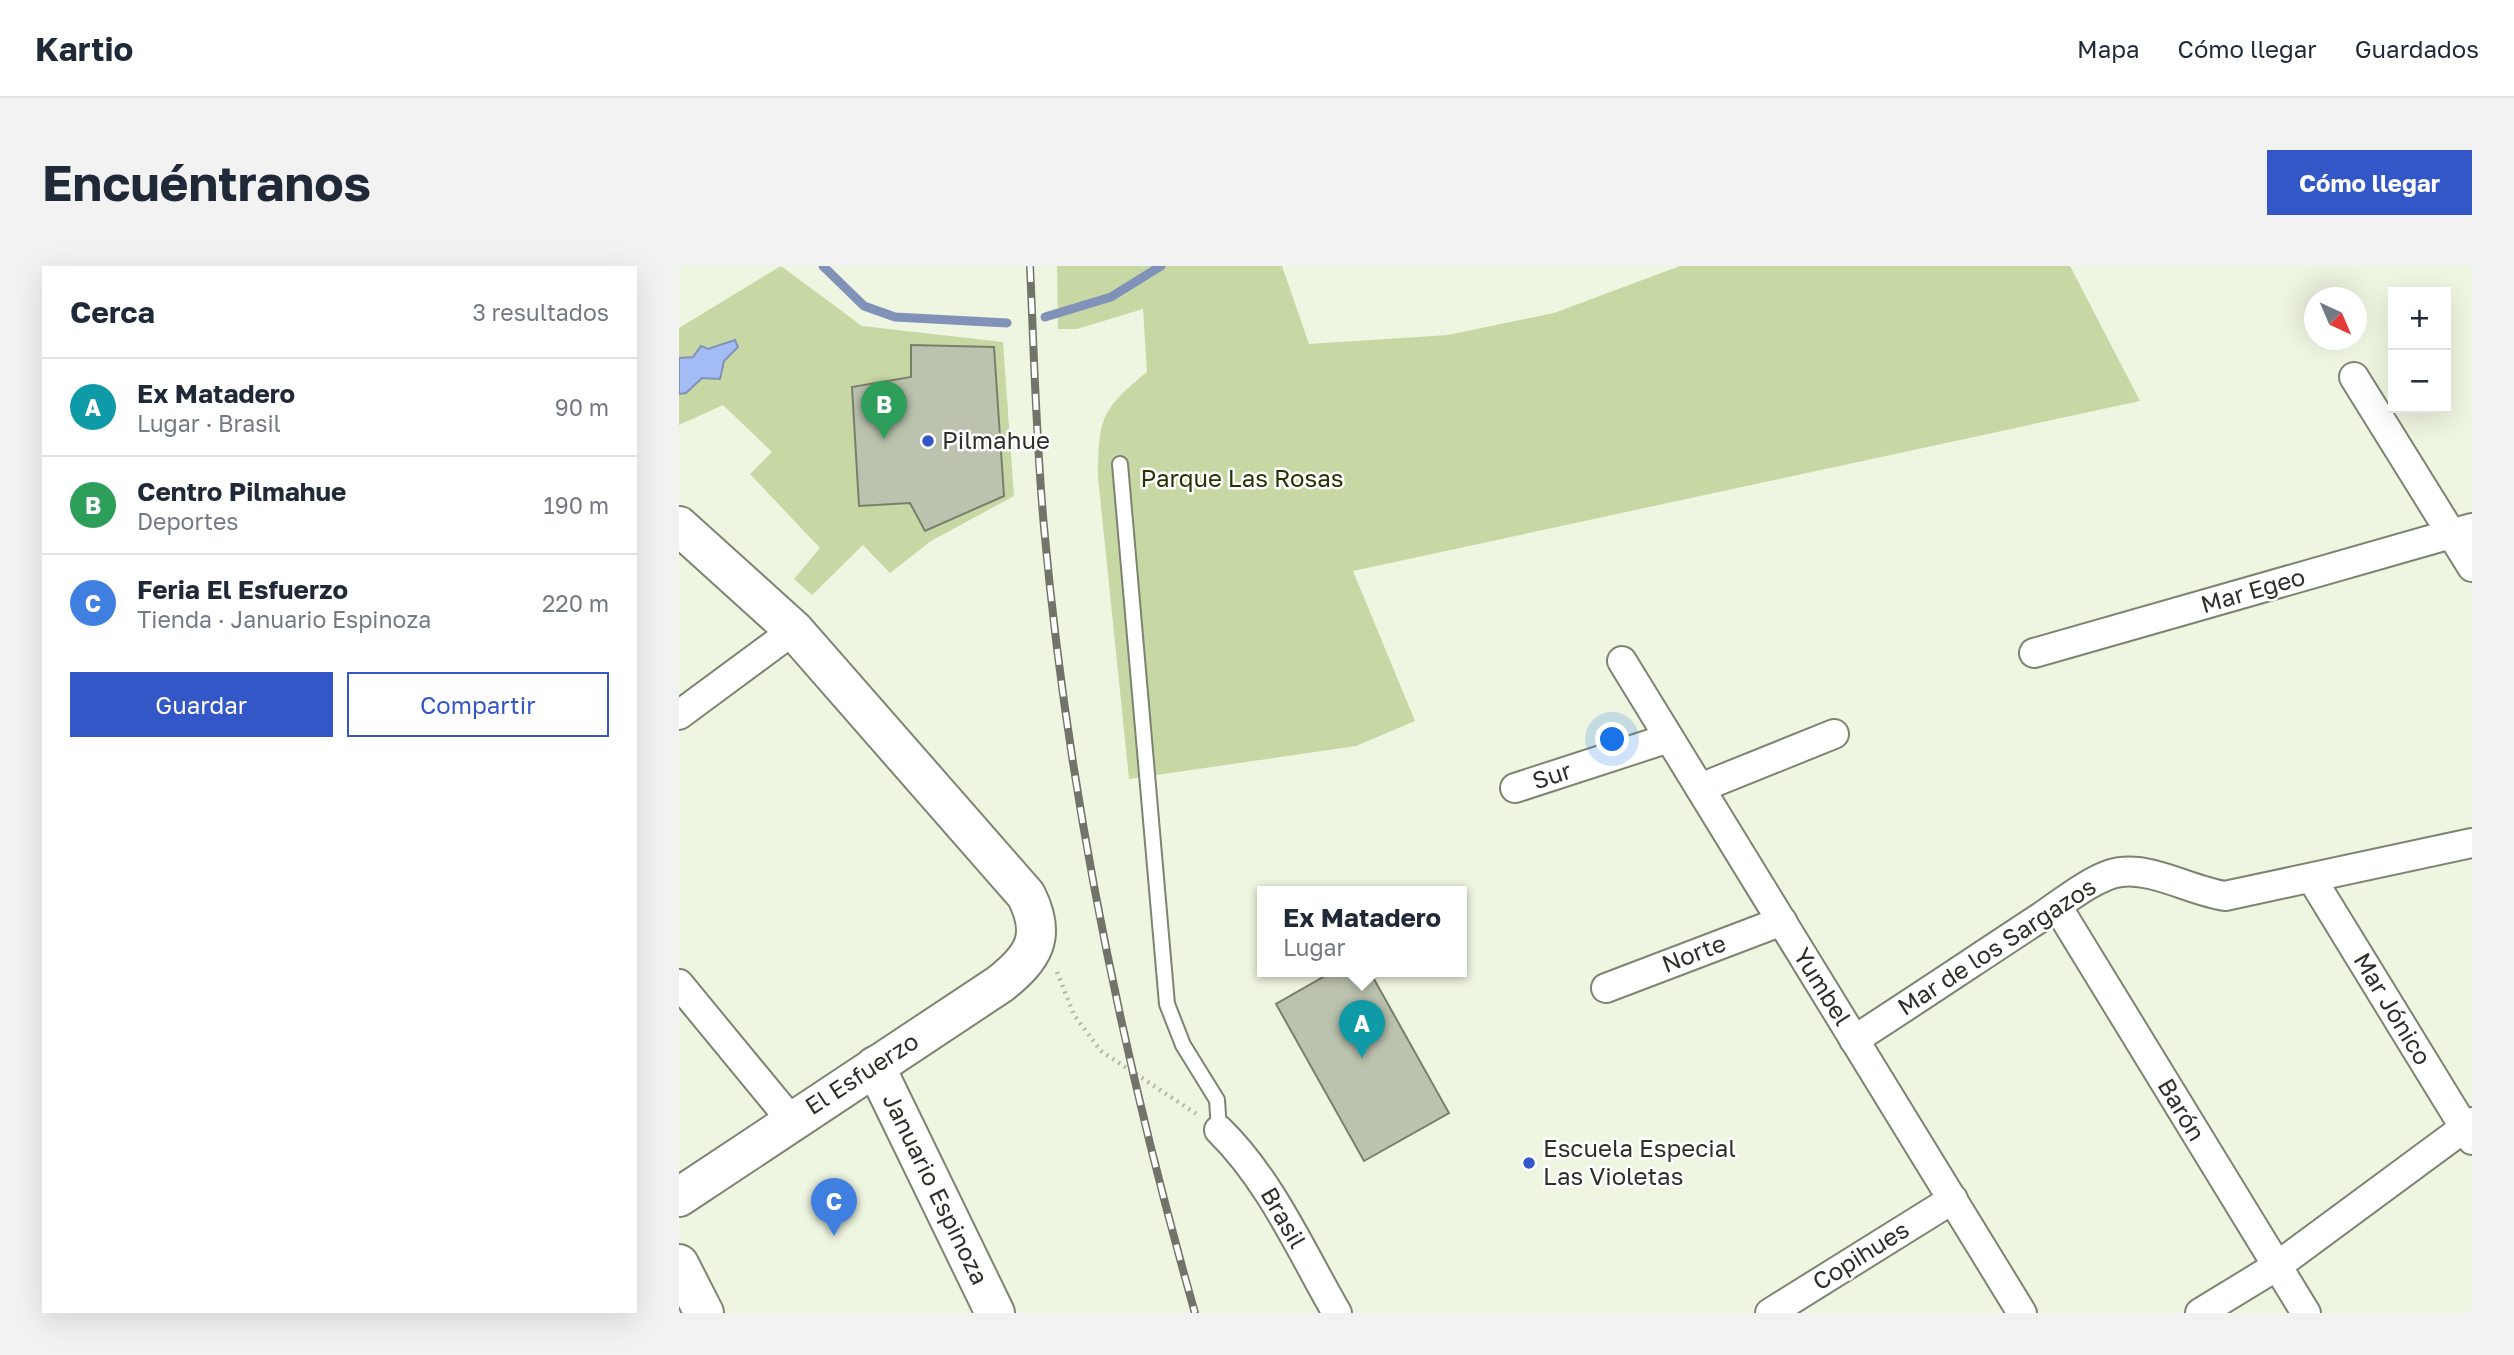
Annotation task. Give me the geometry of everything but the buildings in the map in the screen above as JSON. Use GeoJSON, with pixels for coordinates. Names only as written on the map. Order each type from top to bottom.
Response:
{"type":"FeatureCollection","features":[{"type":"Feature","properties":{"kind":"street"},"geometry":{"type":"LineString","coordinates":[[2354,377],[2462,531],[2472,567]]}},
{"type":"Feature","properties":{"kind":"street"},"geometry":{"type":"LineString","coordinates":[[679,526],[794,630],[1026,895],[1046,955]]}},
{"type":"Feature","properties":{"kind":"street","name":"Mar Egeo"},"geometry":{"type":"LineString","coordinates":[[2033,653],[2462,531]]}},
{"type":"Feature","properties":{"kind":"street"},"geometry":{"type":"LineString","coordinates":[[679,715],[794,630]]}},
{"type":"Feature","properties":{"kind":"street","name":"Yumbel"},"geometry":{"type":"LineString","coordinates":[[1622,661],[2022,1313]]}},
{"type":"Feature","properties":{"kind":"street"},"geometry":{"type":"LineString","coordinates":[[1700,788],[1834,734]]}},
{"type":"Feature","properties":{"kind":"street","name":"Sur"},"geometry":{"type":"LineString","coordinates":[[1514,788],[1669,738]]}},
{"type":"Feature","properties":{"kind":"street","name":"Mar de los Sargazos"},"geometry":{"type":"LineString","coordinates":[[1854,1040],[2104,877],[2120,872],[2138,872],[2225,897],[2472,843]]}},
{"type":"Feature","properties":{"kind":"street","name":"Mar Jónico"},"geometry":{"type":"LineString","coordinates":[[2312,879],[2469,1130]]}},
{"type":"Feature","properties":{"kind":"street","name":"Barón"},"geometry":{"type":"LineString","coordinates":[[2057,906],[2306,1313]]}},
{"type":"Feature","properties":{"kind":"street","name":"Norte"},"geometry":{"type":"LineString","coordinates":[[1607,988],[1782,921]]}},
{"type":"Feature","properties":{"kind":"street","name":"El Esfuerzo"},"geometry":{"type":"LineString","coordinates":[[679,1197],[791,1120],[1000,984],[1024,963],[1046,955]]}},
{"type":"Feature","properties":{"kind":"street"},"geometry":{"type":"LineString","coordinates":[[679,984],[791,1120]]}},
{"type":"Feature","properties":{"kind":"street","name":"Januario Espinoza"},"geometry":{"type":"LineString","coordinates":[[875,1066],[995,1313]]}},
{"type":"Feature","properties":{"kind":"street","name":"Brasil"},"geometry":{"type":"LineString","coordinates":[[1219,1130],[1238,1149],[1259,1178],[1337,1313]]}},
{"type":"Feature","properties":{"kind":"street"},"geometry":{"type":"LineString","coordinates":[[2200,1313],[2277,1266],[2469,1130]]}},
{"type":"Feature","properties":{"kind":"street","name":"Copihues"},"geometry":{"type":"LineString","coordinates":[[1770,1313],[1953,1199]]}},
{"type":"Feature","properties":{"kind":"street"},"geometry":{"type":"LineString","coordinates":[[679,1264],[704,1313]]}},
{"type":"Feature","properties":{"kind":"lane"},"geometry":{"type":"LineString","coordinates":[[1120,464],[1161,969],[1167,1004],[1183,1045],[1217,1100],[1219,1130]]}},
{"type":"Feature","properties":{"kind":"path"},"geometry":{"type":"LineString","coordinates":[[1046,955],[1074,1015],[1101,1051],[1176,1102]]}},
{"type":"Feature","properties":{"kind":"green space"},"geometry":{"type":"Polygon","coordinates":[[[781,266],[862,326],[1003,342],[1014,496],[931,541],[890,573],[863,545],[812,595],[794,579],[820,548],[750,474],[772,452],[723,405],[679,425],[679,328],[781,266]]]}},
{"type":"Feature","properties":{"kind":"green space","name":"Parque Las Rosas"},"geometry":{"type":"Polygon","coordinates":[[[1057,266],[1282,266],[1309,344],[1448,335],[1554,313],[1680,266],[2070,266],[2140,401],[1353,571],[1415,721],[1356,746],[1129,779],[1098,457],[1105,417],[1120,396],[1147,372],[1143,309],[1077,329],[1058,329],[1057,266]]]}},
{"type":"Feature","properties":{"kind":"water"},"geometry":{"type":"Polygon","coordinates":[[[735,340],[738,347],[724,361],[720,379],[702,378],[686,393],[679,394],[679,358],[693,357],[701,346],[708,349],[735,340]]]}},
{"type":"Feature","properties":{"kind":"waterway"},"geometry":{"type":"LineString","coordinates":[[823,266],[864,306],[895,317],[1007,323]]}},
{"type":"Feature","properties":{"kind":"waterway"},"geometry":{"type":"LineString","coordinates":[[1045,317],[1111,297],[1161,266]]}},
{"type":"Feature","properties":{"kind":"railway"},"geometry":{"type":"LineString","coordinates":[[1030,266],[1041,494],[1067,726],[1121,1022],[1195,1313]]}},
{"type":"Feature","properties":{"kind":"place","name":"Centro Pilmahue"},"geometry":{"type":"Point","coordinates":[884,439]}},
{"type":"Feature","properties":{"kind":"place","name":"Pilmahue"},"geometry":{"type":"Point","coordinates":[928,441]}},
{"type":"Feature","properties":{"kind":"place","name":"Ex Matadero"},"geometry":{"type":"Point","coordinates":[1362,1058]}},
{"type":"Feature","properties":{"kind":"place","name":"Escuela Especial Las Violetas"},"geometry":{"type":"Point","coordinates":[1529,1163]}},
{"type":"Feature","properties":{"kind":"place","name":"Feria El Esfuerzo"},"geometry":{"type":"Point","coordinates":[834,1236]}}]}
